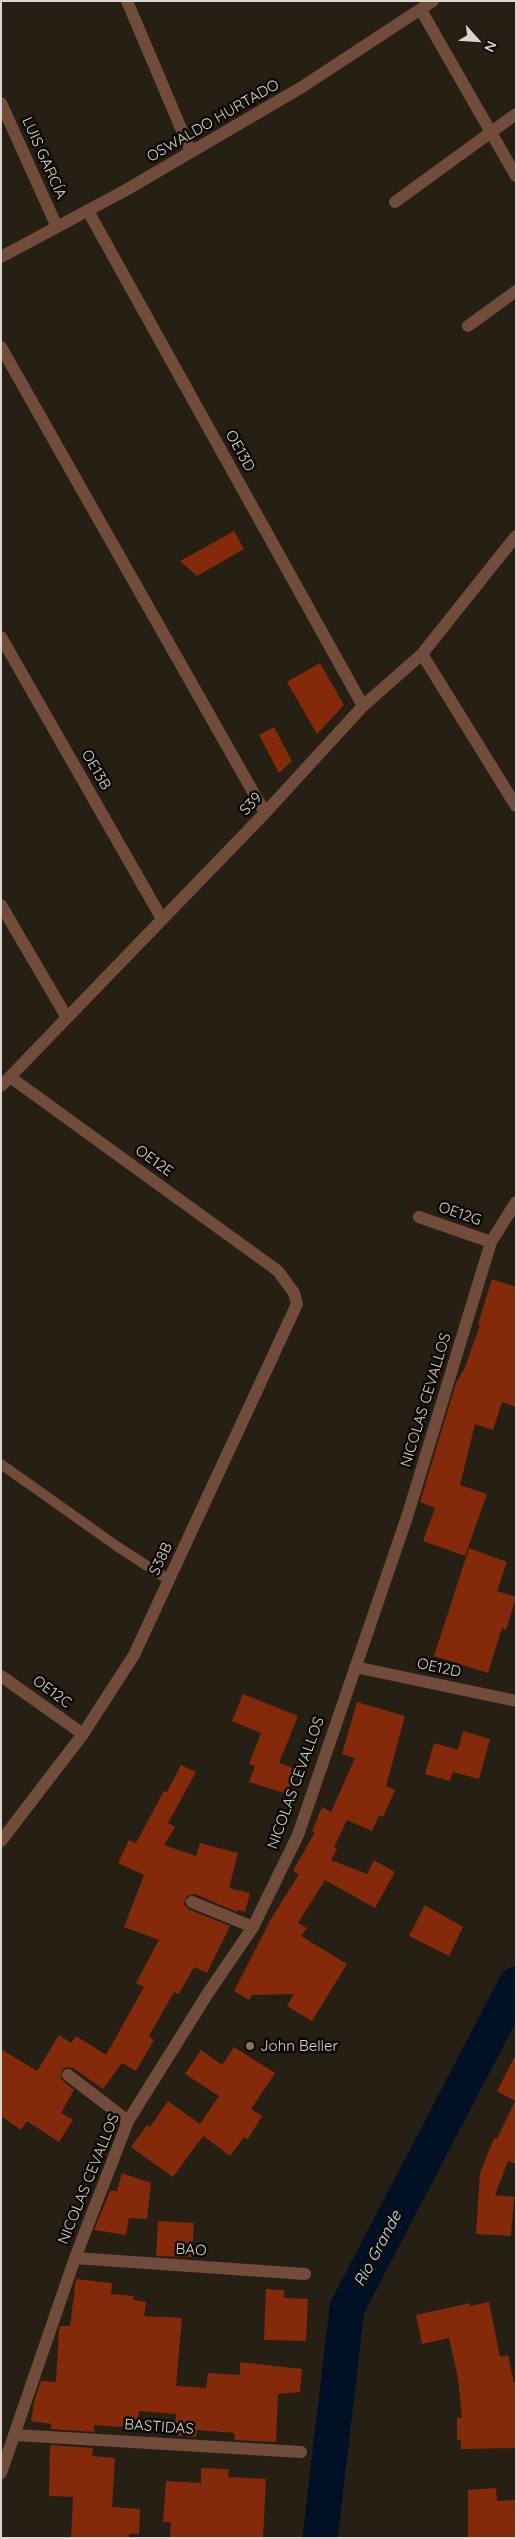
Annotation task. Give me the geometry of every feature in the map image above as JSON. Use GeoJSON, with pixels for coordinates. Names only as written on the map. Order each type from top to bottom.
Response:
{"type":"FeatureCollection","features":[{"type":"Feature","properties":{"kind":"street"},"geometry":{"type":"LineString","coordinates":[[127,1],[191,152]]}},
{"type":"Feature","properties":{"kind":"street","name":"OSWALDO HURTADO"},"geometry":{"type":"LineString","coordinates":[[1,256],[88,211],[302,88],[433,1]]}},
{"type":"Feature","properties":{"kind":"street"},"geometry":{"type":"LineString","coordinates":[[421,10],[516,176]]}},
{"type":"Feature","properties":{"kind":"street","name":"LUIS GARCÍA"},"geometry":{"type":"LineString","coordinates":[[1,103],[57,227]]}},
{"type":"Feature","properties":{"kind":"street"},"geometry":{"type":"LineString","coordinates":[[395,202],[516,114]]}},
{"type":"Feature","properties":{"kind":"street","name":"OE13D"},"geometry":{"type":"LineString","coordinates":[[88,211],[363,706]]}},
{"type":"Feature","properties":{"kind":"street"},"geometry":{"type":"LineString","coordinates":[[468,326],[516,291]]}},
{"type":"Feature","properties":{"kind":"street"},"geometry":{"type":"LineString","coordinates":[[1,347],[265,813]]}},
{"type":"Feature","properties":{"kind":"street","name":"S39"},"geometry":{"type":"LineString","coordinates":[[6,1082],[66,1016],[265,813],[363,706],[422,654],[516,536]]}},
{"type":"Feature","properties":{"kind":"street","name":"OE13B"},"geometry":{"type":"LineString","coordinates":[[1,637],[162,919]]}},
{"type":"Feature","properties":{"kind":"street"},"geometry":{"type":"LineString","coordinates":[[422,654],[512,792],[516,806]]}},
{"type":"Feature","properties":{"kind":"street"},"geometry":{"type":"LineString","coordinates":[[1,905],[66,1016]]}},
{"type":"Feature","properties":{"kind":"street","name":"OE12E"},"geometry":{"type":"LineString","coordinates":[[6,1082],[278,1271]]}},
{"type":"Feature","properties":{"kind":"street","name":"NICOLAS CEVALLOS"},"geometry":{"type":"LineString","coordinates":[[1,2473],[75,2258],[128,2121],[208,1993],[253,1927],[298,1835],[407,1517],[491,1242],[516,1202]]}},
{"type":"Feature","properties":{"kind":"street","name":"OE12G"},"geometry":{"type":"LineString","coordinates":[[419,1217],[491,1242]]}},
{"type":"Feature","properties":{"kind":"street","name":"S38B"},"geometry":{"type":"LineString","coordinates":[[1,1841],[83,1734],[134,1655],[297,1304],[294,1293],[278,1271]]}},
{"type":"Feature","properties":{"kind":"street","name":"OE12D"},"geometry":{"type":"LineString","coordinates":[[355,1667],[516,1701]]}},
{"type":"Feature","properties":{"kind":"street","name":"OE12C"},"geometry":{"type":"LineString","coordinates":[[1,1676],[83,1734]]}},
{"type":"Feature","properties":{"kind":"street"},"geometry":{"type":"LineString","coordinates":[[192,1902],[253,1927]]}},
{"type":"Feature","properties":{"kind":"street"},"geometry":{"type":"LineString","coordinates":[[68,2075],[128,2121]]}},
{"type":"Feature","properties":{"kind":"street","name":"BAO"},"geometry":{"type":"LineString","coordinates":[[75,2258],[305,2274]]}},
{"type":"Feature","properties":{"kind":"street","name":"BASTIDAS"},"geometry":{"type":"LineString","coordinates":[[15,2434],[301,2452]]}},
{"type":"Feature","properties":{"kind":"lane"},"geometry":{"type":"LineString","coordinates":[[1,1464],[118,1547],[169,1580]]}},
{"type":"Feature","properties":{"kind":"building"},"geometry":{"type":"Polygon","coordinates":[[[234,531],[244,549],[197,576],[180,561],[234,531]]]}},
{"type":"Feature","properties":{"kind":"building"},"geometry":{"type":"Polygon","coordinates":[[[320,663],[344,705],[317,734],[287,682],[320,663]]]}},
{"type":"Feature","properties":{"kind":"building"},"geometry":{"type":"Polygon","coordinates":[[[274,727],[292,761],[279,773],[259,735],[274,727]]]}},
{"type":"Feature","properties":{"kind":"building"},"geometry":{"type":"Polygon","coordinates":[[[492,1279],[516,1287],[516,1407],[502,1402],[493,1430],[475,1424],[460,1485],[487,1494],[465,1556],[423,1541],[435,1508],[420,1502],[456,1383],[465,1367],[480,1325],[478,1324],[492,1279]]]}},
{"type":"Feature","properties":{"kind":"building"},"geometry":{"type":"Polygon","coordinates":[[[469,1548],[507,1562],[497,1591],[516,1597],[506,1630],[502,1628],[488,1673],[434,1656],[469,1548]]]}},
{"type":"Feature","properties":{"kind":"building"},"geometry":{"type":"Polygon","coordinates":[[[243,1694],[298,1716],[279,1763],[296,1769],[287,1794],[249,1782],[255,1766],[249,1764],[261,1733],[232,1721],[243,1694]]]}},
{"type":"Feature","properties":{"kind":"building"},"geometry":{"type":"Polygon","coordinates":[[[357,1702],[405,1716],[386,1786],[395,1790],[383,1817],[379,1815],[372,1831],[347,1820],[334,1847],[337,1849],[331,1860],[367,1874],[374,1860],[395,1872],[375,1908],[325,1880],[298,1923],[307,1928],[301,1936],[347,1964],[312,2021],[287,2006],[294,1994],[252,1995],[249,2000],[234,1991],[271,1919],[299,1874],[293,1871],[315,1832],[312,1831],[322,1807],[331,1812],[355,1758],[342,1754],[357,1702]]]}},
{"type":"Feature","properties":{"kind":"building"},"geometry":{"type":"Polygon","coordinates":[[[463,1731],[490,1739],[479,1779],[453,1772],[450,1781],[425,1774],[434,1743],[458,1750],[463,1731]]]}},
{"type":"Feature","properties":{"kind":"building"},"geometry":{"type":"Polygon","coordinates":[[[181,1765],[196,1772],[168,1823],[175,1827],[164,1845],[196,1856],[200,1843],[238,1853],[229,1888],[250,1893],[245,1912],[238,1910],[237,1912],[195,1894],[187,1896],[184,1904],[188,1909],[230,1926],[207,1973],[194,1967],[179,1994],[174,1992],[149,2036],[154,2040],[136,2071],[122,2063],[103,2089],[73,2068],[65,2067],[62,2070],[61,2079],[74,2090],[61,2113],[73,2120],[59,2142],[27,2121],[21,2130],[1,2116],[1,2049],[37,2071],[59,2035],[71,2043],[76,2036],[106,2055],[144,1987],[136,1983],[159,1940],[124,1927],[144,1875],[118,1863],[129,1840],[136,1843],[164,1791],[167,1792],[181,1765]]]}},
{"type":"Feature","properties":{"kind":"building"},"geometry":{"type":"Polygon","coordinates":[[[425,1905],[463,1927],[449,1956],[409,1936],[425,1905]]]}},
{"type":"Feature","properties":{"kind":"building"},"geometry":{"type":"Polygon","coordinates":[[[234,2047],[275,2073],[251,2109],[262,2116],[248,2139],[244,2137],[230,2156],[203,2136],[173,2177],[131,2147],[147,2125],[150,2127],[168,2101],[200,2124],[219,2096],[185,2074],[201,2050],[222,2065],[234,2047]]]}},
{"type":"Feature","properties":{"kind":"building"},"geometry":{"type":"Polygon","coordinates":[[[516,2054],[516,2164],[508,2161],[495,2195],[514,2197],[511,2236],[476,2234],[480,2173],[494,2138],[497,2139],[515,2101],[497,2091],[516,2054]]]}},
{"type":"Feature","properties":{"kind":"building"},"geometry":{"type":"Polygon","coordinates":[[[122,2173],[151,2183],[147,2219],[129,2218],[126,2235],[94,2230],[110,2191],[117,2191],[122,2173]]]}},
{"type":"Feature","properties":{"kind":"building"},"geometry":{"type":"Polygon","coordinates":[[[158,2221],[194,2223],[192,2257],[156,2256],[158,2221]]]}},
{"type":"Feature","properties":{"kind":"building"},"geometry":{"type":"Polygon","coordinates":[[[76,2279],[112,2283],[111,2294],[134,2296],[133,2300],[146,2302],[144,2316],[182,2318],[176,2386],[206,2388],[208,2373],[240,2375],[240,2362],[302,2369],[300,2392],[278,2394],[276,2442],[234,2440],[235,2433],[197,2430],[196,2437],[174,2435],[176,2414],[139,2411],[137,2428],[94,2425],[94,2432],[51,2429],[51,2424],[31,2421],[34,2402],[41,2381],[56,2382],[59,2330],[60,2326],[70,2326],[76,2279]]]}},
{"type":"Feature","properties":{"kind":"building"},"geometry":{"type":"Polygon","coordinates":[[[266,2289],[284,2290],[284,2298],[308,2299],[306,2341],[264,2340],[266,2289]]]}},
{"type":"Feature","properties":{"kind":"building"},"geometry":{"type":"Polygon","coordinates":[[[489,2302],[500,2357],[508,2355],[514,2383],[516,2383],[516,2448],[461,2449],[461,2440],[457,2440],[457,2418],[462,2418],[458,2378],[449,2338],[422,2344],[416,2315],[470,2303],[470,2306],[489,2302]]]}},
{"type":"Feature","properties":{"kind":"building"},"geometry":{"type":"Polygon","coordinates":[[[50,2445],[93,2448],[92,2456],[115,2458],[112,2507],[140,2509],[139,2534],[129,2534],[129,2538],[71,2538],[73,2497],[49,2496],[50,2445]]]}},
{"type":"Feature","properties":{"kind":"building"},"geometry":{"type":"Polygon","coordinates":[[[201,2468],[229,2469],[228,2477],[266,2479],[263,2538],[170,2537],[171,2522],[163,2522],[166,2481],[201,2483],[201,2468]]]}},
{"type":"Feature","properties":{"kind":"building"},"geometry":{"type":"Polygon","coordinates":[[[496,2488],[497,2501],[516,2500],[516,2538],[468,2538],[468,2490],[496,2488]]]}},
{"type":"Feature","properties":{"kind":"waterway","name":"Rio Grande"},"geometry":{"type":"LineString","coordinates":[[320,2538],[347,2308],[516,1984]]}},
{"type":"Feature","properties":{"kind":"place","name":"John Beller"},"geometry":{"type":"Point","coordinates":[250,2046]}}]}
